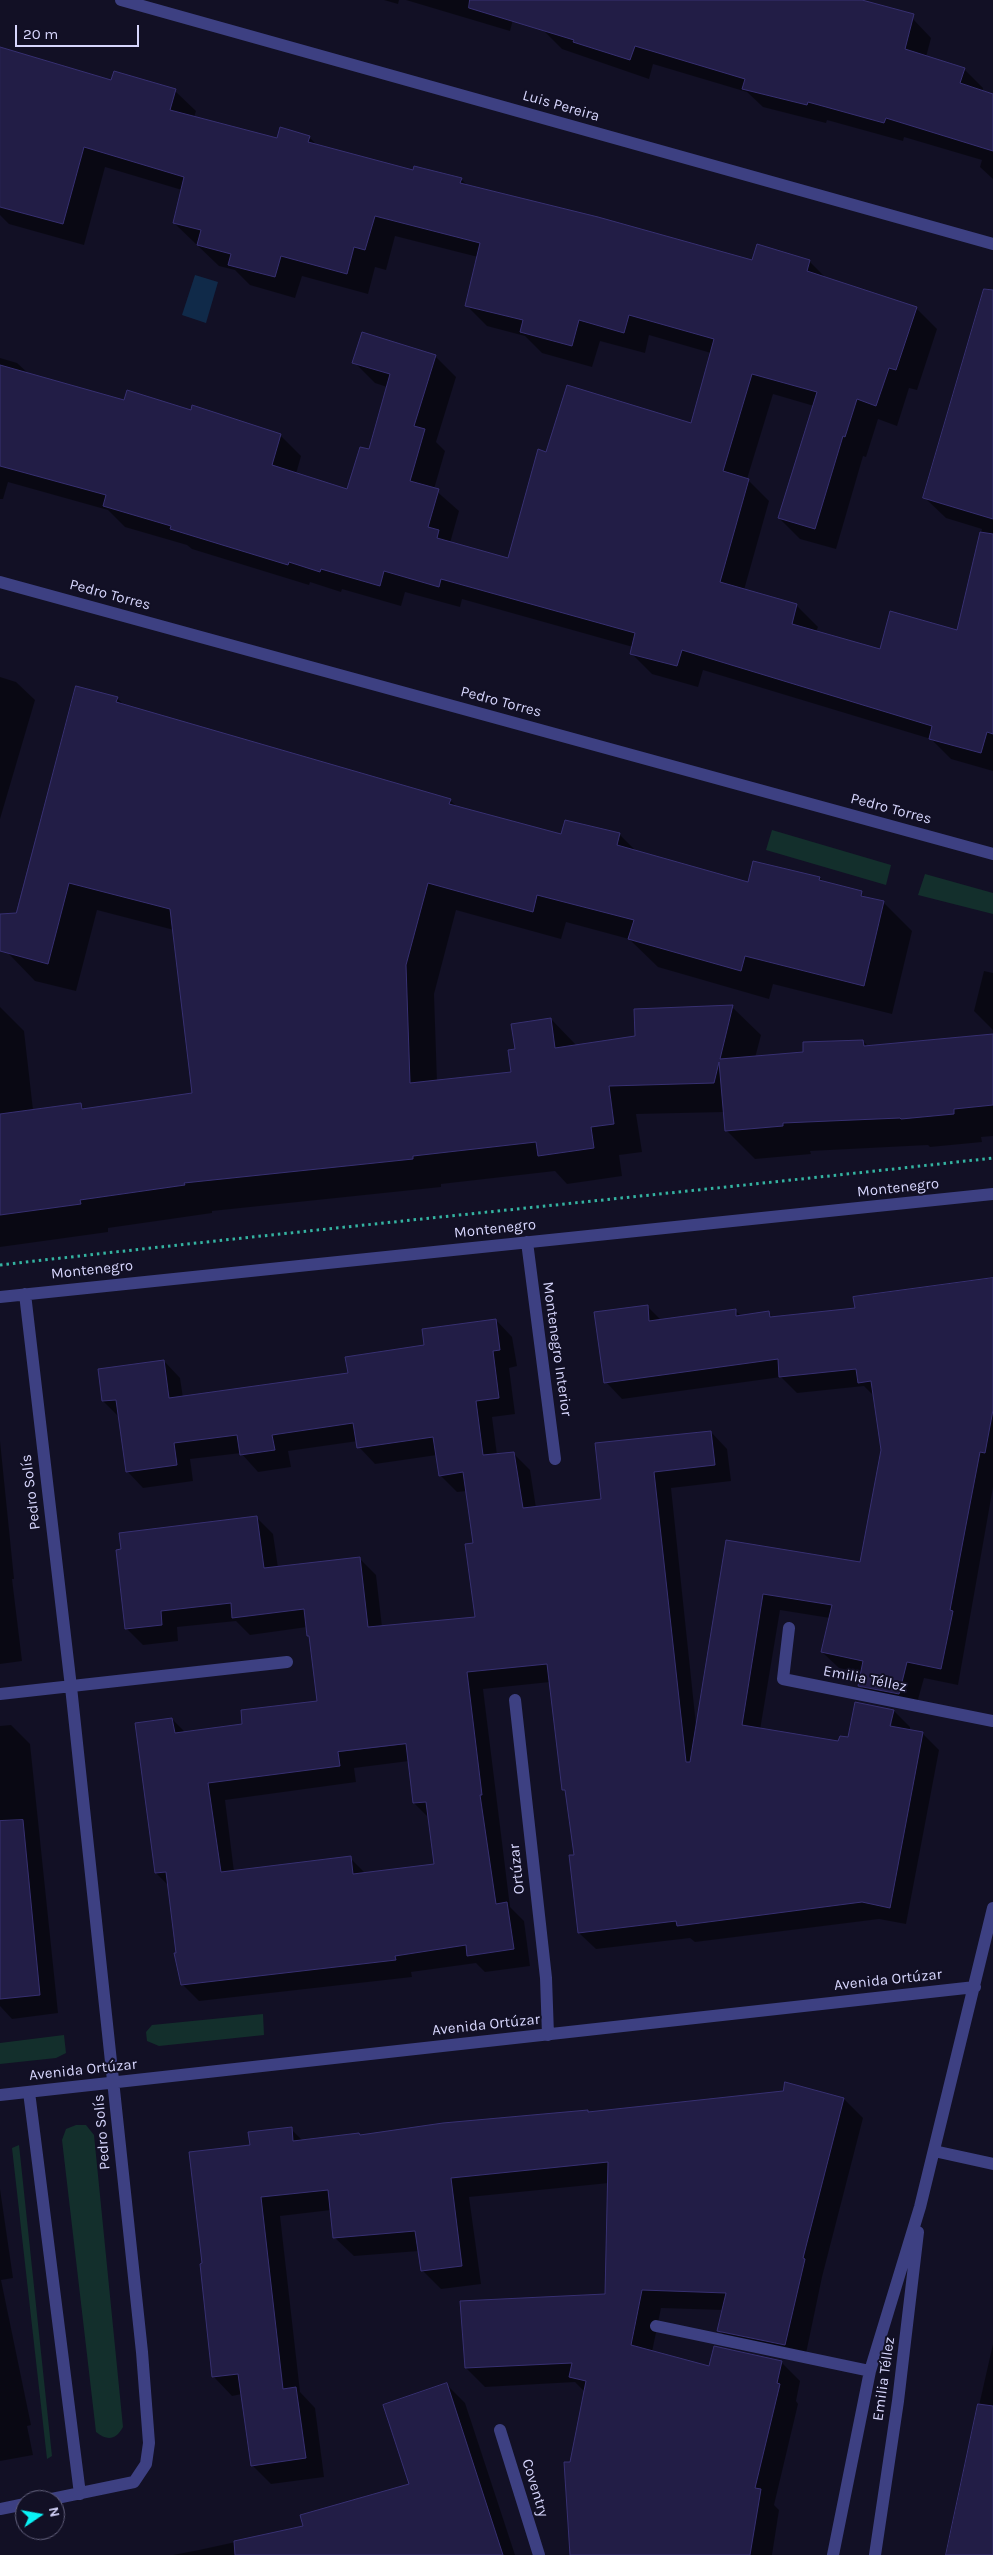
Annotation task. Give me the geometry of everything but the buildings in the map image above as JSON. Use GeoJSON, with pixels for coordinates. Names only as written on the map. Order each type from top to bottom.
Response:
{"type":"FeatureCollection","features":[{"type":"Feature","properties":{"kind":"street","name":"Luis Pereira"},"geometry":{"type":"LineString","coordinates":[[120,0],[993,244]]}},
{"type":"Feature","properties":{"kind":"street","name":"Pedro Torres"},"geometry":{"type":"LineString","coordinates":[[0,582],[993,854]]}},
{"type":"Feature","properties":{"kind":"street","name":"Montenegro"},"geometry":{"type":"LineString","coordinates":[[0,1297],[993,1194]]}},
{"type":"Feature","properties":{"kind":"street","name":"Montenegro Interior"},"geometry":{"type":"LineString","coordinates":[[527,1242],[555,1459]]}},
{"type":"Feature","properties":{"kind":"street","name":"Pedro Solís"},"geometry":{"type":"LineString","coordinates":[[25,1294],[114,2083],[142,2352],[149,2443],[146,2464],[134,2482],[80,2494]]}},
{"type":"Feature","properties":{"kind":"street","name":"Emilia Téllez"},"geometry":{"type":"LineString","coordinates":[[789,1628],[783,1680],[993,1721]]}},
{"type":"Feature","properties":{"kind":"street"},"geometry":{"type":"LineString","coordinates":[[0,1694],[287,1662]]}},
{"type":"Feature","properties":{"kind":"street","name":"Ortúzar"},"geometry":{"type":"LineString","coordinates":[[515,1700],[546,1978],[548,2035]]}},
{"type":"Feature","properties":{"kind":"street","name":"Emilia Téllez"},"geometry":{"type":"LineString","coordinates":[[833,2555],[870,2371],[920,2207],[993,1908]]}},
{"type":"Feature","properties":{"kind":"street","name":"Avenida Ortúzar"},"geometry":{"type":"LineString","coordinates":[[0,2095],[975,1987]]}},
{"type":"Feature","properties":{"kind":"street"},"geometry":{"type":"LineString","coordinates":[[29,2092],[80,2494],[65,2497]]}},
{"type":"Feature","properties":{"kind":"street"},"geometry":{"type":"LineString","coordinates":[[934,2151],[993,2164]]}},
{"type":"Feature","properties":{"kind":"street","name":"Emilia Téllez"},"geometry":{"type":"LineString","coordinates":[[875,2555],[898,2401],[920,2207]]}},
{"type":"Feature","properties":{"kind":"street","name":"Emilia Téllez"},"geometry":{"type":"LineString","coordinates":[[656,2326],[870,2371]]}},
{"type":"Feature","properties":{"kind":"street","name":"Coventry"},"geometry":{"type":"LineString","coordinates":[[500,2430],[539,2555]]}},
{"type":"Feature","properties":{"kind":"street"},"geometry":{"type":"LineString","coordinates":[[0,2509],[15,2506]]}},
{"type":"Feature","properties":{"kind":"path"},"geometry":{"type":"LineString","coordinates":[[0,1265],[338,1226],[644,1197],[993,1158]]}},
{"type":"Feature","properties":{"kind":"green space"},"geometry":{"type":"Polygon","coordinates":[[[772,830],[891,865],[886,885],[766,850],[772,830]]]}},
{"type":"Feature","properties":{"kind":"green space"},"geometry":{"type":"Polygon","coordinates":[[[925,874],[993,893],[993,914],[918,895],[925,874]]]}},
{"type":"Feature","properties":{"kind":"green space"},"geometry":{"type":"Polygon","coordinates":[[[263,2014],[264,2035],[159,2046],[147,2041],[146,2032],[152,2025],[263,2014]]]}},
{"type":"Feature","properties":{"kind":"green space"},"geometry":{"type":"Polygon","coordinates":[[[64,2035],[66,2053],[56,2058],[0,2064],[0,2043],[64,2035]]]}},
{"type":"Feature","properties":{"kind":"green space"},"geometry":{"type":"Polygon","coordinates":[[[76,2125],[86,2125],[94,2135],[123,2427],[117,2435],[111,2438],[104,2437],[96,2432],[62,2140],[66,2129],[76,2125]]]}},
{"type":"Feature","properties":{"kind":"green space"},"geometry":{"type":"Polygon","coordinates":[[[19,2145],[52,2456],[47,2459],[12,2148],[19,2145]]]}},
{"type":"Feature","properties":{"kind":"water"},"geometry":{"type":"Polygon","coordinates":[[[195,275],[218,282],[206,323],[182,315],[195,275]]]}}]}
